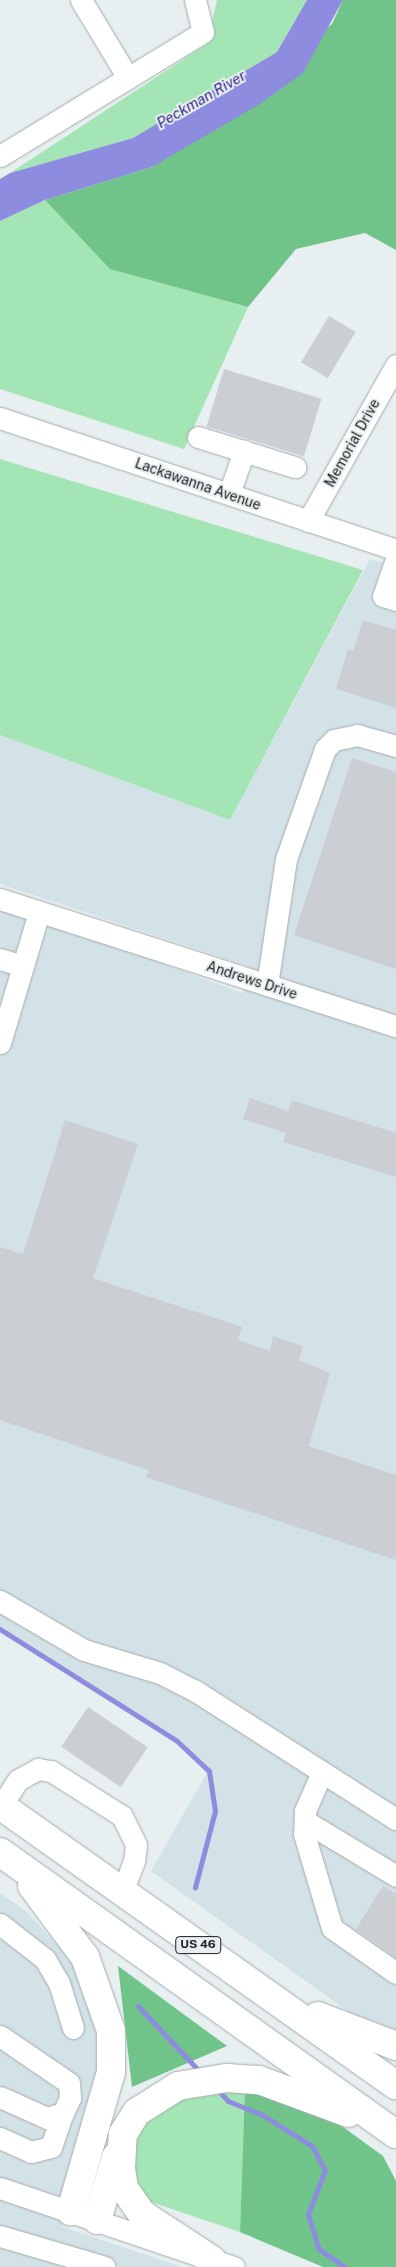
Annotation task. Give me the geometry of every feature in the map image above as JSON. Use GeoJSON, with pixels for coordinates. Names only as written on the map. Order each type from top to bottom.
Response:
{"type":"FeatureCollection","features":[{"type":"Feature","properties":{"kind":"highway","name":"US 46"},"geometry":{"type":"LineString","coordinates":[[1,1806],[396,2085]]}},
{"type":"Feature","properties":{"kind":"highway","name":"US 46"},"geometry":{"type":"LineString","coordinates":[[6,1857],[394,2133]]}},
{"type":"Feature","properties":{"kind":"highway"},"geometry":{"type":"LineString","coordinates":[[6,1857],[85,1958],[111,2030],[111,2072],[71,2211]]}},
{"type":"Feature","properties":{"kind":"highway"},"geometry":{"type":"LineString","coordinates":[[270,1996],[396,2046]]}},
{"type":"Feature","properties":{"kind":"highway"},"geometry":{"type":"LineString","coordinates":[[97,2220],[122,2134],[138,2112],[178,2086],[227,2078],[259,2080],[394,2133]]}},
{"type":"Feature","properties":{"kind":"highway"},"geometry":{"type":"LineString","coordinates":[[122,2134],[121,2168],[124,2188],[142,2214],[223,2263]]}},
{"type":"Feature","properties":{"kind":"street"},"geometry":{"type":"LineString","coordinates":[[81,0],[128,78]]}},
{"type":"Feature","properties":{"kind":"street"},"geometry":{"type":"LineString","coordinates":[[0,156],[203,32],[195,0]]}},
{"type":"Feature","properties":{"kind":"street","name":"Memorial Drive"},"geometry":{"type":"LineString","coordinates":[[308,521],[396,364]]}},
{"type":"Feature","properties":{"kind":"street","name":"Lackawanna Avenue"},"geometry":{"type":"LineString","coordinates":[[0,418],[396,550]]}},
{"type":"Feature","properties":{"kind":"street"},"geometry":{"type":"LineString","coordinates":[[198,437],[295,467]]}},
{"type":"Feature","properties":{"kind":"street"},"geometry":{"type":"LineString","coordinates":[[229,494],[244,451]]}},
{"type":"Feature","properties":{"kind":"street"},"geometry":{"type":"LineString","coordinates":[[396,559],[383,596],[396,600]]}},
{"type":"Feature","properties":{"kind":"street"},"geometry":{"type":"LineString","coordinates":[[268,985],[286,859],[301,810],[325,749],[334,740],[357,735],[396,746]]}},
{"type":"Feature","properties":{"kind":"street","name":"Andrews Drive"},"geometry":{"type":"LineString","coordinates":[[0,899],[396,1026]]}},
{"type":"Feature","properties":{"kind":"street"},"geometry":{"type":"LineString","coordinates":[[0,1044],[39,912]]}},
{"type":"Feature","properties":{"kind":"street"},"geometry":{"type":"LineString","coordinates":[[0,959],[23,966]]}},
{"type":"Feature","properties":{"kind":"street"},"geometry":{"type":"LineString","coordinates":[[0,1601],[84,1650],[160,1673],[194,1690],[396,1819]]}},
{"type":"Feature","properties":{"kind":"street"},"geometry":{"type":"LineString","coordinates":[[1,1806],[18,1780],[38,1770],[51,1771],[122,1816],[136,1845],[134,1862],[122,1892]]}},
{"type":"Feature","properties":{"kind":"street"},"geometry":{"type":"LineString","coordinates":[[322,1772],[305,1812],[304,1834],[332,1928],[396,1973]]}},
{"type":"Feature","properties":{"kind":"street"},"geometry":{"type":"LineString","coordinates":[[304,1821],[396,1876]]}},
{"type":"Feature","properties":{"kind":"street"},"geometry":{"type":"LineString","coordinates":[[0,1924],[45,1960],[59,1983],[73,2028]]}},
{"type":"Feature","properties":{"kind":"street"},"geometry":{"type":"LineString","coordinates":[[0,2036],[69,2083],[70,2098],[51,2147],[31,2152],[0,2138]]}},
{"type":"Feature","properties":{"kind":"street"},"geometry":{"type":"LineString","coordinates":[[0,2097],[47,2118],[63,2113]]}},
{"type":"Feature","properties":{"kind":"street"},"geometry":{"type":"LineString","coordinates":[[0,2188],[223,2263]]}},
{"type":"Feature","properties":{"kind":"street"},"geometry":{"type":"LineString","coordinates":[[0,2236],[106,2267]]}},
{"type":"Feature","properties":{"kind":"shaded area"},"geometry":{"type":"Polygon","coordinates":[[[370,559],[396,567],[396,2030],[349,2012],[151,1871],[208,1771],[177,1741],[0,1629],[0,903],[242,993],[251,967],[0,884],[0,735],[230,820],[370,559]]]}},
{"type":"Feature","properties":{"kind":"shaded area"},"geometry":{"type":"Polygon","coordinates":[[[0,1893],[26,1911],[75,1964],[95,2024],[100,2083],[72,2167],[63,2227],[183,2267],[0,2267],[0,1893]]]}},
{"type":"Feature","properties":{"kind":"green space"},"geometry":{"type":"Polygon","coordinates":[[[217,0],[307,0],[277,52],[133,138],[10,173],[207,44],[217,0]]]}},
{"type":"Feature","properties":{"kind":"green space"},"geometry":{"type":"Polygon","coordinates":[[[343,0],[396,0],[396,250],[365,233],[296,249],[248,307],[110,269],[45,200],[152,167],[332,24],[343,0]]]}},
{"type":"Feature","properties":{"kind":"green space"},"geometry":{"type":"Polygon","coordinates":[[[45,200],[111,269],[248,307],[184,449],[0,389],[0,221],[45,200]]]}},
{"type":"Feature","properties":{"kind":"green space"},"geometry":{"type":"Polygon","coordinates":[[[0,459],[363,570],[230,820],[0,735],[0,459]]]}},
{"type":"Feature","properties":{"kind":"green space"},"geometry":{"type":"Polygon","coordinates":[[[118,1966],[227,2046],[132,2087],[118,1966]]]}},
{"type":"Feature","properties":{"kind":"green space"},"geometry":{"type":"Polygon","coordinates":[[[245,2088],[240,2232],[145,2200],[132,2180],[126,2144],[146,2109],[180,2094],[245,2088]]]}},
{"type":"Feature","properties":{"kind":"green space"},"geometry":{"type":"Polygon","coordinates":[[[245,2088],[303,2098],[383,2156],[396,2181],[396,2267],[323,2267],[240,2232],[245,2088]]]}},
{"type":"Feature","properties":{"kind":"water","name":"Peckman River"},"geometry":{"type":"Polygon","coordinates":[[[307,0],[343,0],[303,73],[260,104],[152,167],[45,200],[0,221],[0,179],[10,173],[133,138],[277,52],[307,0]]]}},
{"type":"Feature","properties":{"kind":"building"},"geometry":{"type":"Polygon","coordinates":[[[329,316],[356,332],[328,378],[301,362],[329,316]]]}},
{"type":"Feature","properties":{"kind":"building"},"geometry":{"type":"Polygon","coordinates":[[[224,369],[322,399],[304,456],[206,426],[224,369]]]}},
{"type":"Feature","properties":{"kind":"building"},"geometry":{"type":"Polygon","coordinates":[[[363,620],[396,630],[396,708],[336,689],[348,649],[353,651],[363,620]]]}},
{"type":"Feature","properties":{"kind":"building"},"geometry":{"type":"Polygon","coordinates":[[[352,758],[396,772],[396,969],[294,935],[352,758]]]}},
{"type":"Feature","properties":{"kind":"building"},"geometry":{"type":"Polygon","coordinates":[[[250,1098],[288,1111],[292,1100],[396,1133],[396,1177],[283,1142],[286,1133],[243,1119],[250,1098]]]}},
{"type":"Feature","properties":{"kind":"building"},"geometry":{"type":"Polygon","coordinates":[[[65,1120],[138,1144],[93,1278],[242,1327],[238,1340],[270,1351],[273,1336],[303,1346],[299,1360],[330,1373],[309,1446],[396,1475],[396,1560],[146,1477],[149,1470],[0,1420],[0,1247],[23,1254],[65,1120]]]}},
{"type":"Feature","properties":{"kind":"building"},"geometry":{"type":"Polygon","coordinates":[[[88,1707],[148,1747],[121,1787],[61,1747],[88,1707]]]}},
{"type":"Feature","properties":{"kind":"building"},"geometry":{"type":"Polygon","coordinates":[[[383,1886],[396,1894],[396,1958],[356,1929],[383,1886]]]}},
{"type":"Feature","properties":{"kind":"waterway"},"geometry":{"type":"LineString","coordinates":[[0,1629],[177,1741],[209,1771],[215,1811],[195,1887]]}},
{"type":"Feature","properties":{"kind":"waterway"},"geometry":{"type":"LineString","coordinates":[[138,2006],[201,2073]]}},
{"type":"Feature","properties":{"kind":"waterway"},"geometry":{"type":"LineString","coordinates":[[217,2089],[228,2101],[261,2114],[312,2146],[325,2170],[308,2214],[319,2249],[345,2267]]}}]}
